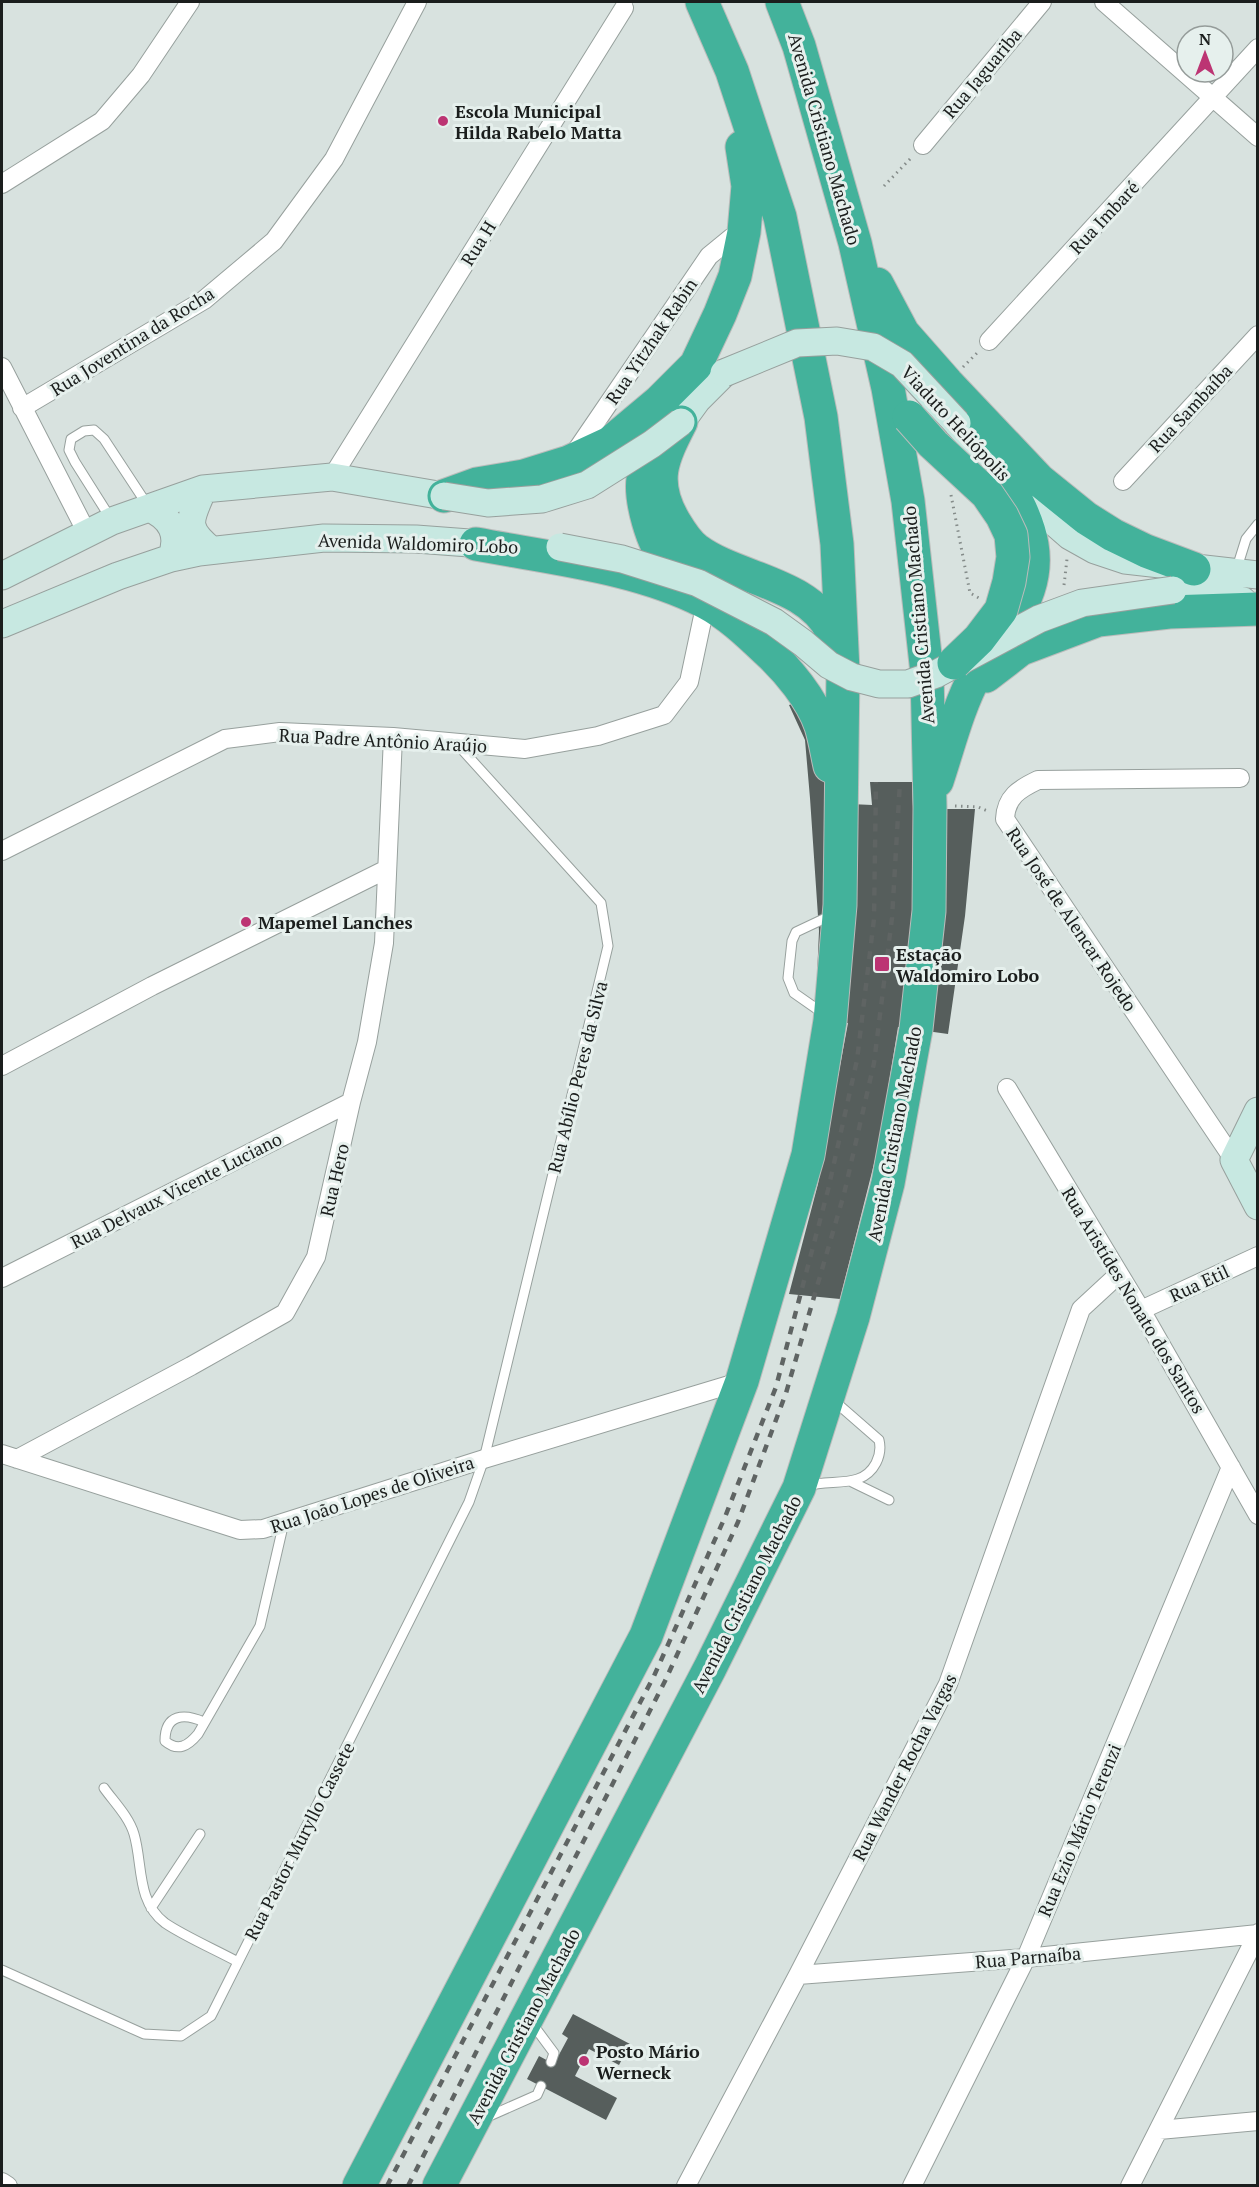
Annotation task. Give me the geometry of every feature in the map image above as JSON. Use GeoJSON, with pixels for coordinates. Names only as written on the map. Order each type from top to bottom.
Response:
{"type":"FeatureCollection","features":[{"type":"Feature","properties":{"kind":"highway"},"geometry":{"type":"LineString","coordinates":[[359,2186],[646,1636],[742,1381],[808,1155],[831,1018],[839,911],[843,671],[837,544],[821,417],[780,217],[732,71],[702,2]]}},
{"type":"Feature","properties":{"kind":"highway","name":"Avenida Cristiano Machado"},"geometry":{"type":"LineString","coordinates":[[439,2186],[710,1668],[799,1488],[853,1317],[888,1184],[916,1029],[929,911],[930,806],[927,673],[908,501],[888,388],[855,243],[803,57],[783,2]]}},
{"type":"Feature","properties":{"kind":"highway"},"geometry":{"type":"LineString","coordinates":[[732,71],[748,186],[744,232],[735,276],[696,364],[650,441],[642,487],[649,525],[666,559],[787,670],[800,688],[821,725],[841,814]]}},
{"type":"Feature","properties":{"kind":"highway"},"geometry":{"type":"LineString","coordinates":[[855,243],[903,333],[1039,480],[1086,518],[1113,535],[1146,551],[1194,569]]}},
{"type":"Feature","properties":{"kind":"highway"},"geometry":{"type":"LineString","coordinates":[[444,496],[477,484],[524,476],[569,462],[610,443],[659,402],[696,364]]}},
{"type":"Feature","properties":{"kind":"highway"},"geometry":{"type":"LineString","coordinates":[[888,388],[933,444],[987,494],[1002,516],[1011,535],[1012,566],[1001,610],[979,639],[954,663]]}},
{"type":"Feature","properties":{"kind":"highway"},"geometry":{"type":"LineString","coordinates":[[681,422],[661,466],[662,488],[667,509],[680,530],[695,549],[722,565],[798,597],[819,612],[832,631],[843,671]]}},
{"type":"Feature","properties":{"kind":"highway"},"geometry":{"type":"LineString","coordinates":[[930,806],[964,699],[976,674],[1014,619],[1029,592],[1034,561],[1029,529],[1017,500],[1000,471]]}},
{"type":"Feature","properties":{"kind":"highway"},"geometry":{"type":"LineString","coordinates":[[476,544],[638,577],[702,593]]}},
{"type":"Feature","properties":{"kind":"highway"},"geometry":{"type":"LineString","coordinates":[[964,699],[993,669],[1021,649],[1098,620],[1169,612],[1257,607]]}},
{"type":"Feature","properties":{"kind":"main road","name":"Viaduto Heliópolis"},"geometry":{"type":"LineString","coordinates":[[444,496],[488,503],[542,499],[587,485],[652,444],[681,422],[697,400],[724,373],[797,342],[837,341],[873,347],[902,364],[1000,471],[1070,536],[1095,550],[1125,560],[1194,569]]}},
{"type":"Feature","properties":{"kind":"main road"},"geometry":{"type":"LineString","coordinates":[[2,576],[112,521],[203,489],[332,477],[444,496]]}},
{"type":"Feature","properties":{"kind":"main road"},"geometry":{"type":"LineString","coordinates":[[203,489],[192,511],[191,524],[197,537],[211,550]]}},
{"type":"Feature","properties":{"kind":"main road"},"geometry":{"type":"LineString","coordinates":[[149,508],[163,515],[173,528],[176,539],[171,558]]}},
{"type":"Feature","properties":{"kind":"main road","name":"Avenida Waldomiro Lobo"},"geometry":{"type":"LineString","coordinates":[[2,624],[118,576],[171,558],[211,550],[324,538],[416,539],[560,547],[622,559],[774,622],[829,665],[852,677],[879,684],[909,684],[936,674],[1039,619],[1082,603],[1173,590],[1226,597],[1257,607]]}},
{"type":"Feature","properties":{"kind":"main road"},"geometry":{"type":"LineString","coordinates":[[1194,569],[1246,574]]}},
{"type":"Feature","properties":{"kind":"main road"},"geometry":{"type":"LineString","coordinates":[[1234,1160],[1257,1111]]}},
{"type":"Feature","properties":{"kind":"main road","name":"Rua José de Alencar Rojedo"},"geometry":{"type":"LineString","coordinates":[[1234,1160],[1257,1206]]}},
{"type":"Feature","properties":{"kind":"street"},"geometry":{"type":"LineString","coordinates":[[2,184],[102,121],[141,75],[190,2]]}},
{"type":"Feature","properties":{"kind":"street","name":"Rua Joventina da Rocha"},"geometry":{"type":"LineString","coordinates":[[22,408],[204,300],[274,241],[334,159],[417,2]]}},
{"type":"Feature","properties":{"kind":"street","name":"Rua Jaguariba"},"geometry":{"type":"LineString","coordinates":[[923,146],[1042,2]]}},
{"type":"Feature","properties":{"kind":"street"},"geometry":{"type":"LineString","coordinates":[[1104,2],[1257,137]]}},
{"type":"Feature","properties":{"kind":"street","name":"Rua H"},"geometry":{"type":"LineString","coordinates":[[332,477],[624,8]]}},
{"type":"Feature","properties":{"kind":"street","name":"Rua Imbaré"},"geometry":{"type":"LineString","coordinates":[[989,341],[1214,98],[1257,48]]}},
{"type":"Feature","properties":{"kind":"street","name":"Rua Yitzhak Rabin"},"geometry":{"type":"LineString","coordinates":[[569,462],[709,256],[731,238],[744,232]]}},
{"type":"Feature","properties":{"kind":"street","name":"Rua Sambaíba"},"geometry":{"type":"LineString","coordinates":[[1123,481],[1257,335]]}},
{"type":"Feature","properties":{"kind":"street"},"geometry":{"type":"LineString","coordinates":[[2,367],[87,533]]}},
{"type":"Feature","properties":{"kind":"street","name":"Rua Padre Antônio Araújo"},"geometry":{"type":"LineString","coordinates":[[2,852],[225,739],[280,732],[393,737],[525,749],[598,736],[664,715],[689,682],[702,593]]}},
{"type":"Feature","properties":{"kind":"street","name":"Rua Hero"},"geometry":{"type":"LineString","coordinates":[[9,1456],[191,1366],[285,1313],[316,1257],[367,1042],[384,943],[393,737]]}},
{"type":"Feature","properties":{"kind":"street","name":"Rua José de Alencar Rojedo"},"geometry":{"type":"LineString","coordinates":[[1234,1160],[1005,819],[1006,806],[1012,798],[1022,788],[1038,780],[1240,778]]}},
{"type":"Feature","properties":{"kind":"street"},"geometry":{"type":"LineString","coordinates":[[2,1066],[152,986],[387,869]]}},
{"type":"Feature","properties":{"kind":"street","name":"Rua Aristídes Nonato dos Santos"},"geometry":{"type":"LineString","coordinates":[[1007,1088],[1141,1310],[1257,1515]]}},
{"type":"Feature","properties":{"kind":"street","name":"Rua Delvaux Vicente Luciano"},"geometry":{"type":"LineString","coordinates":[[2,1278],[351,1102]]}},
{"type":"Feature","properties":{"kind":"street","name":"Rua Etil"},"geometry":{"type":"LineString","coordinates":[[1141,1310],[1257,1256]]}},
{"type":"Feature","properties":{"kind":"street","name":"Rua Wander Rocha Vargas"},"geometry":{"type":"LineString","coordinates":[[686,2186],[948,1684],[1081,1309],[1119,1274]]}},
{"type":"Feature","properties":{"kind":"street","name":"Rua João Lopes de Oliveira"},"geometry":{"type":"LineString","coordinates":[[9,1456],[240,1530],[263,1529],[742,1381]]}},
{"type":"Feature","properties":{"kind":"street","name":"Rua Ezio Mário Terenzi"},"geometry":{"type":"LineString","coordinates":[[912,2186],[1026,1958],[1231,1467]]}},
{"type":"Feature","properties":{"kind":"street"},"geometry":{"type":"LineString","coordinates":[[1130,2186],[1257,1933]]}},
{"type":"Feature","properties":{"kind":"street","name":"Rua Parnaíba"},"geometry":{"type":"LineString","coordinates":[[798,1975],[1026,1958],[1257,1933]]}},
{"type":"Feature","properties":{"kind":"street"},"geometry":{"type":"LineString","coordinates":[[1160,2130],[1257,2121]]}},
{"type":"Feature","properties":{"kind":"street"},"geometry":{"type":"LineString","coordinates":[[2,2182],[8,2186]]}},
{"type":"Feature","properties":{"kind":"lane"},"geometry":{"type":"LineString","coordinates":[[112,521],[69,450],[70,439],[84,431],[94,430],[104,439],[149,508]]}},
{"type":"Feature","properties":{"kind":"lane"},"geometry":{"type":"LineString","coordinates":[[1246,574],[1246,539],[1257,524]]}},
{"type":"Feature","properties":{"kind":"lane","name":"Rua Abílio Peres da Silva"},"geometry":{"type":"LineString","coordinates":[[457,744],[601,903],[608,946],[484,1459]]}},
{"type":"Feature","properties":{"kind":"lane"},"geometry":{"type":"LineString","coordinates":[[831,1018],[794,993],[788,978],[792,940],[796,932],[839,911]]}},
{"type":"Feature","properties":{"kind":"lane"},"geometry":{"type":"LineString","coordinates":[[799,1488],[812,1484],[858,1480],[873,1468],[879,1457],[879,1440],[829,1396]]}},
{"type":"Feature","properties":{"kind":"lane","name":"Rua Pastor Muryllo Cassete"},"geometry":{"type":"LineString","coordinates":[[2,1970],[144,2034],[181,2036],[211,2016],[469,1502],[484,1459]]}},
{"type":"Feature","properties":{"kind":"lane"},"geometry":{"type":"LineString","coordinates":[[852,1482],[889,1500]]}},
{"type":"Feature","properties":{"kind":"lane"},"geometry":{"type":"LineString","coordinates":[[204,1722],[260,1626],[284,1522]]}},
{"type":"Feature","properties":{"kind":"lane"},"geometry":{"type":"LineString","coordinates":[[104,1788],[134,1833],[144,1893],[151,1908],[164,1922],[238,1962]]}},
{"type":"Feature","properties":{"kind":"lane"},"geometry":{"type":"LineString","coordinates":[[151,1908],[200,1834]]}},
{"type":"Feature","properties":{"kind":"lane"},"geometry":{"type":"LineString","coordinates":[[527,2017],[554,2053],[551,2062]]}},
{"type":"Feature","properties":{"kind":"lane"},"geometry":{"type":"LineString","coordinates":[[472,2124],[537,2095],[541,2086]]}},
{"type":"Feature","properties":{"kind":"path"},"geometry":{"type":"LineString","coordinates":[[884,186],[923,146]]}},
{"type":"Feature","properties":{"kind":"path"},"geometry":{"type":"LineString","coordinates":[[947,383],[989,341]]}},
{"type":"Feature","properties":{"kind":"path"},"geometry":{"type":"LineString","coordinates":[[930,806],[978,807],[1005,819]]}},
{"type":"Feature","properties":{"kind":"building"},"geometry":{"type":"Polygon","coordinates":[[[802,701],[826,761],[828,803],[872,805],[870,782],[912,782],[913,809],[975,809],[965,916],[948,1034],[898,1027],[879,1144],[840,1299],[789,1294],[818,1184],[848,1023],[815,1022],[819,931],[810,798],[805,740],[789,705],[802,701]]]}},
{"type":"Feature","properties":{"kind":"building"},"geometry":{"type":"Polygon","coordinates":[[[573,2014],[630,2044],[619,2065],[589,2049],[575,2076],[617,2098],[606,2120],[527,2079],[539,2056],[554,2064],[568,2038],[562,2034],[573,2014]]]}},
{"type":"Feature","properties":{"kind":"railway"},"geometry":{"type":"LineString","coordinates":[[387,2186],[654,1676],[725,1517],[776,1387],[828,1190],[857,1060],[874,919],[876,782]]}},
{"type":"Feature","properties":{"kind":"railway"},"geometry":{"type":"LineString","coordinates":[[408,2186],[665,1681],[738,1522],[786,1393],[844,1194],[874,1063],[892,918],[900,782]]}},
{"type":"Feature","properties":{"kind":"place","name":"Escola Municipal Hilda Rabelo Matta"},"geometry":{"type":"Point","coordinates":[443,121]}},
{"type":"Feature","properties":{"kind":"place","name":"Mapemel Lanches"},"geometry":{"type":"Point","coordinates":[246,922]}},
{"type":"Feature","properties":{"kind":"place","name":"Estação Waldomiro Lobo"},"geometry":{"type":"Point","coordinates":[882,964]}},
{"type":"Feature","properties":{"kind":"place","name":"Posto Mário Werneck"},"geometry":{"type":"Point","coordinates":[584,2061]}}]}
